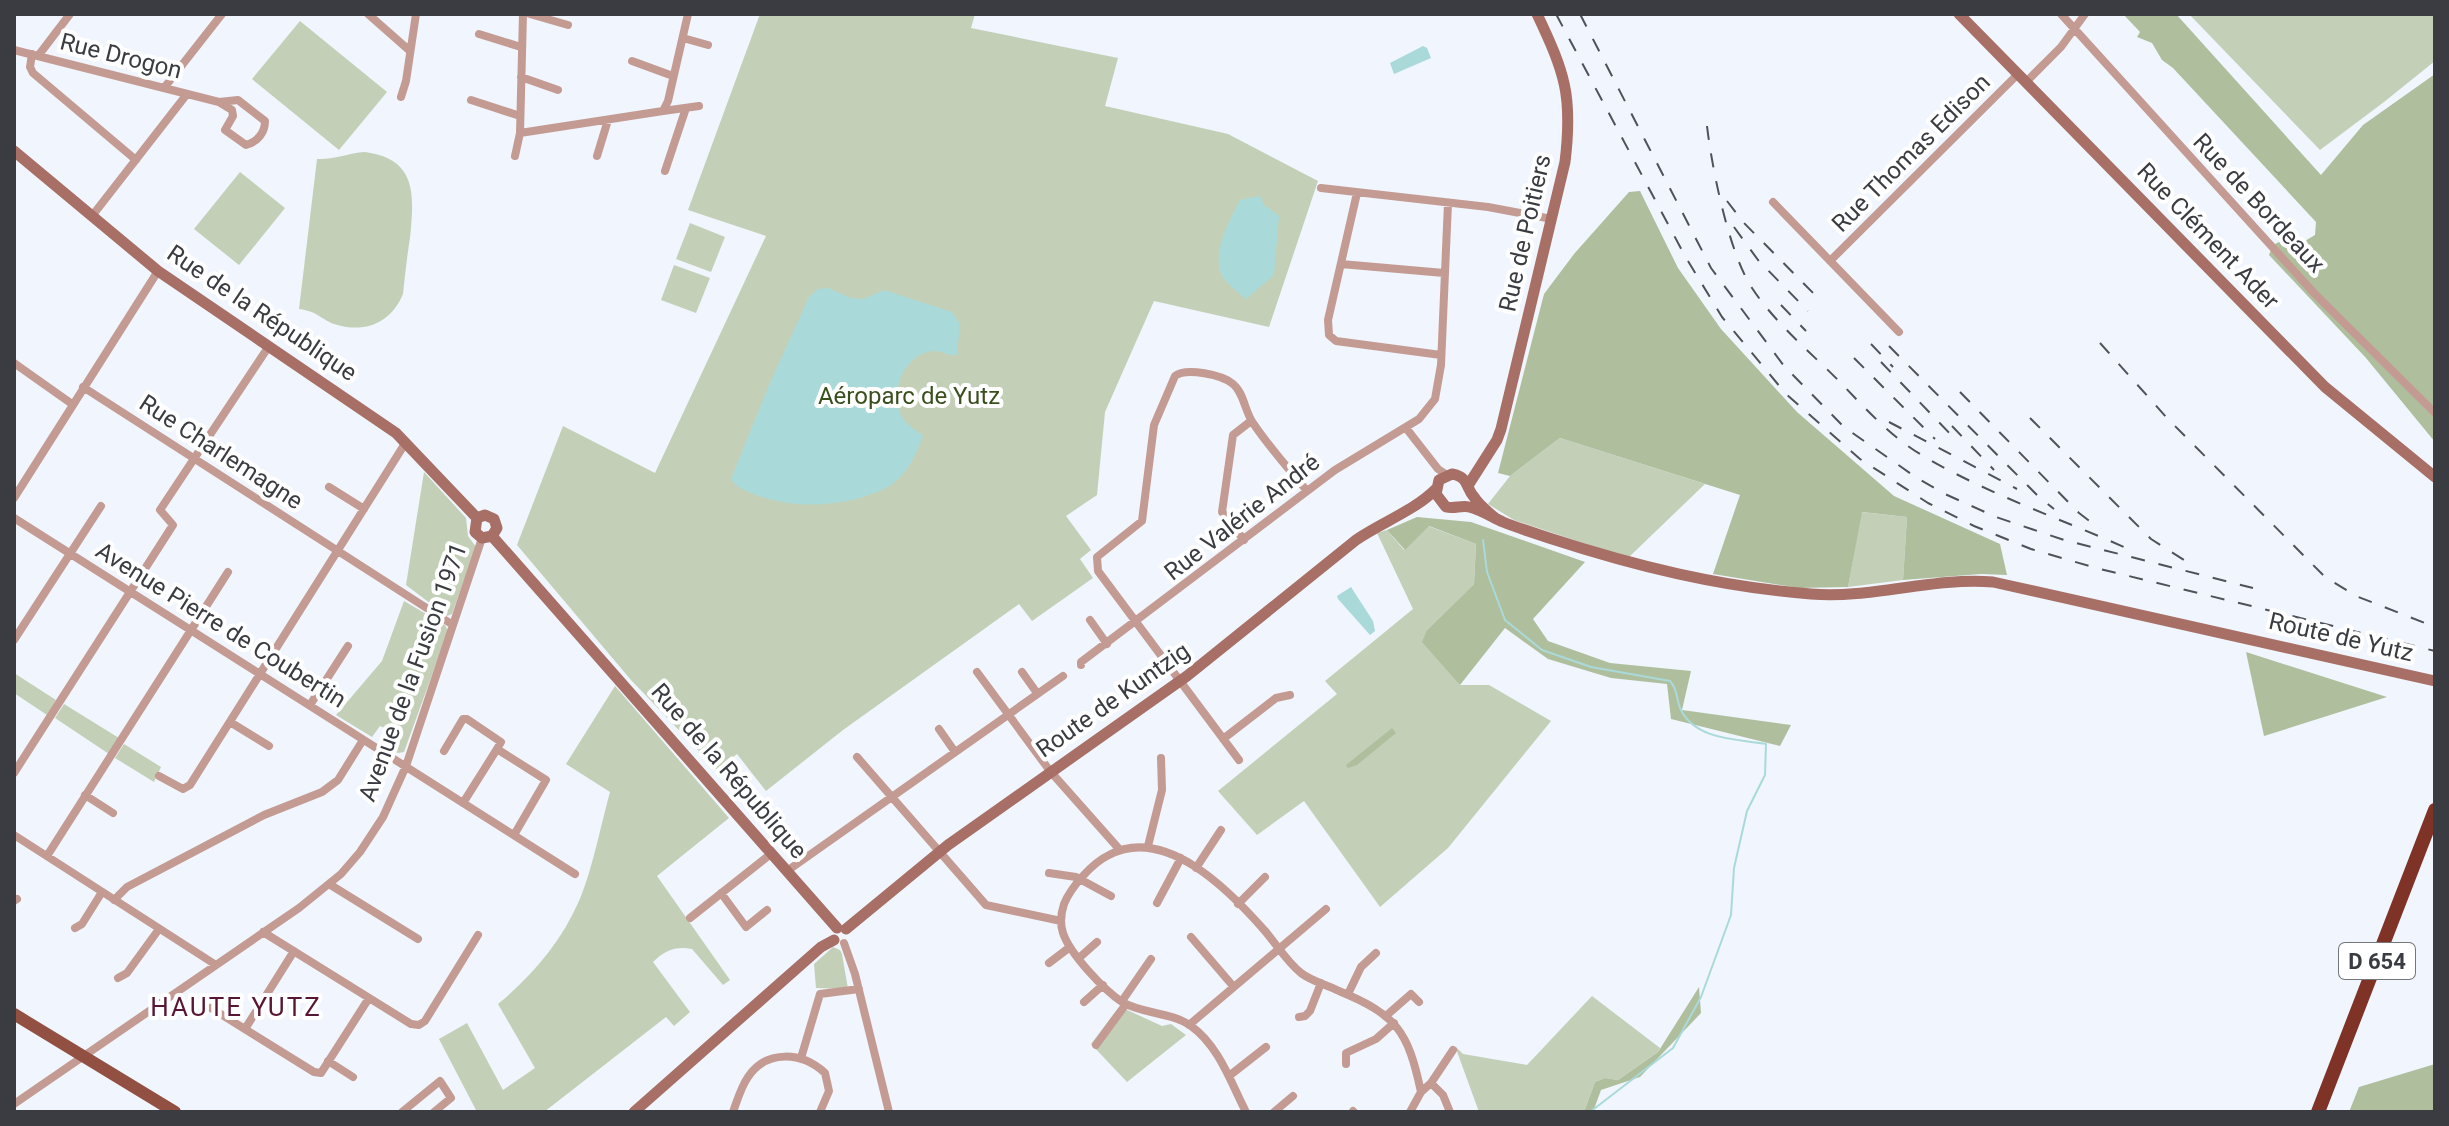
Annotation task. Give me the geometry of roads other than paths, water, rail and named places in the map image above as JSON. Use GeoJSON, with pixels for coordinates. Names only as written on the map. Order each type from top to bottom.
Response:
{"type":"FeatureCollection","features":[{"type":"Feature","properties":{"kind":"highway","name":"D 654"},"geometry":{"type":"LineString","coordinates":[[2318,1112],[2435,810]]}},
{"type":"Feature","properties":{"kind":"highway","name":"D 654"},"geometry":{"type":"LineString","coordinates":[[2328,1112],[2435,836]]}},
{"type":"Feature","properties":{"kind":"main road"},"geometry":{"type":"LineString","coordinates":[[14,1014],[175,1112]]}},
{"type":"Feature","properties":{"kind":"street"},"geometry":{"type":"LineString","coordinates":[[70,14],[35,55],[30,67],[33,73],[136,160]]}},
{"type":"Feature","properties":{"kind":"street"},"geometry":{"type":"LineString","coordinates":[[164,88],[222,14]]}},
{"type":"Feature","properties":{"kind":"street"},"geometry":{"type":"LineString","coordinates":[[368,14],[410,51]]}},
{"type":"Feature","properties":{"kind":"street"},"geometry":{"type":"LineString","coordinates":[[401,97],[416,14]]}},
{"type":"Feature","properties":{"kind":"street"},"geometry":{"type":"LineString","coordinates":[[515,156],[520,133],[523,14]]}},
{"type":"Feature","properties":{"kind":"street"},"geometry":{"type":"LineString","coordinates":[[530,14],[568,25]]}},
{"type":"Feature","properties":{"kind":"street"},"geometry":{"type":"LineString","coordinates":[[663,111],[688,14]]}},
{"type":"Feature","properties":{"kind":"street","name":"Rue de Poitiers"},"geometry":{"type":"LineString","coordinates":[[1462,506],[1501,429],[1552,219],[1567,140],[1567,94],[1559,61],[1537,14]]}},
{"type":"Feature","properties":{"kind":"street","name":"Rue Clément Ader"},"geometry":{"type":"LineString","coordinates":[[1959,14],[2325,387],[2435,477]]}},
{"type":"Feature","properties":{"kind":"street","name":"Rue de Bordeaux"},"geometry":{"type":"LineString","coordinates":[[2061,14],[2314,293],[2435,413]]}},
{"type":"Feature","properties":{"kind":"street","name":"Rue Thomas Edison"},"geometry":{"type":"LineString","coordinates":[[1831,260],[2022,78],[2061,47],[2085,14]]}},
{"type":"Feature","properties":{"kind":"street"},"geometry":{"type":"LineString","coordinates":[[479,34],[521,47]]}},
{"type":"Feature","properties":{"kind":"street"},"geometry":{"type":"LineString","coordinates":[[683,38],[708,45]]}},
{"type":"Feature","properties":{"kind":"street","name":"Rue Drogon"},"geometry":{"type":"LineString","coordinates":[[14,50],[219,102],[232,110],[233,116],[225,130],[246,145],[254,143],[265,128],[265,121],[238,100],[219,102]]}},
{"type":"Feature","properties":{"kind":"street"},"geometry":{"type":"LineString","coordinates":[[632,61],[673,76]]}},
{"type":"Feature","properties":{"kind":"street"},"geometry":{"type":"LineString","coordinates":[[521,77],[558,90]]}},
{"type":"Feature","properties":{"kind":"street"},"geometry":{"type":"LineString","coordinates":[[92,216],[187,94]]}},
{"type":"Feature","properties":{"kind":"street"},"geometry":{"type":"LineString","coordinates":[[471,100],[520,116]]}},
{"type":"Feature","properties":{"kind":"street"},"geometry":{"type":"LineString","coordinates":[[520,133],[699,106]]}},
{"type":"Feature","properties":{"kind":"street"},"geometry":{"type":"LineString","coordinates":[[665,171],[686,108]]}},
{"type":"Feature","properties":{"kind":"street"},"geometry":{"type":"LineString","coordinates":[[597,156],[608,120]]}},
{"type":"Feature","properties":{"kind":"street","name":"Rue de la République"},"geometry":{"type":"LineString","coordinates":[[14,151],[158,271],[368,412],[406,442],[477,518]]}},
{"type":"Feature","properties":{"kind":"street"},"geometry":{"type":"LineString","coordinates":[[1321,188],[1552,219]]}},
{"type":"Feature","properties":{"kind":"street"},"geometry":{"type":"LineString","coordinates":[[1357,193],[1328,320],[1329,335],[1336,341],[1441,355]]}},
{"type":"Feature","properties":{"kind":"street"},"geometry":{"type":"LineString","coordinates":[[1773,202],[1899,332]]}},
{"type":"Feature","properties":{"kind":"street","name":"Rue Valérie André"},"geometry":{"type":"LineString","coordinates":[[1081,665],[1307,491],[1354,457],[1419,419],[1435,399],[1441,355],[1448,203]]}},
{"type":"Feature","properties":{"kind":"street"},"geometry":{"type":"LineString","coordinates":[[1341,264],[1444,273]]}},
{"type":"Feature","properties":{"kind":"street"},"geometry":{"type":"LineString","coordinates":[[14,498],[158,271]]}},
{"type":"Feature","properties":{"kind":"street"},"geometry":{"type":"LineString","coordinates":[[14,773],[173,525],[160,510],[269,346]]}},
{"type":"Feature","properties":{"kind":"street"},"geometry":{"type":"LineString","coordinates":[[14,363],[72,404]]}},
{"type":"Feature","properties":{"kind":"street"},"geometry":{"type":"LineString","coordinates":[[1239,760],[1098,571],[1096,561],[1101,552],[1142,521],[1154,425],[1175,376],[1189,370],[1231,382],[1237,388],[1251,421],[1307,491]]}},
{"type":"Feature","properties":{"kind":"street","name":"Rue Charlemagne"},"geometry":{"type":"LineString","coordinates":[[83,387],[453,625]]}},
{"type":"Feature","properties":{"kind":"street"},"geometry":{"type":"LineString","coordinates":[[1244,540],[1222,512],[1233,435],[1251,421]]}},
{"type":"Feature","properties":{"kind":"street"},"geometry":{"type":"LineString","coordinates":[[1406,428],[1444,478],[1469,489],[1494,517]]}},
{"type":"Feature","properties":{"kind":"street"},"geometry":{"type":"LineString","coordinates":[[159,776],[179,788],[186,788],[406,442]]}},
{"type":"Feature","properties":{"kind":"street"},"geometry":{"type":"LineString","coordinates":[[1444,478],[1484,459]]}},
{"type":"Feature","properties":{"kind":"street"},"geometry":{"type":"LineString","coordinates":[[1441,503],[1444,478]]}},
{"type":"Feature","properties":{"kind":"street","name":"Route de Kuntzig"},"geometry":{"type":"LineString","coordinates":[[634,1112],[810,957],[939,852],[1180,681],[1356,540],[1381,522],[1427,498],[1444,478]]}},
{"type":"Feature","properties":{"kind":"street"},"geometry":{"type":"LineString","coordinates":[[329,487],[364,509]]}},
{"type":"Feature","properties":{"kind":"street","name":"Route de Kuntzig"},"geometry":{"type":"LineString","coordinates":[[1407,510],[1441,503],[1451,508],[1462,506],[1494,517]]}},
{"type":"Feature","properties":{"kind":"street"},"geometry":{"type":"LineString","coordinates":[[14,640],[101,506]]}},
{"type":"Feature","properties":{"kind":"street"},"geometry":{"type":"LineString","coordinates":[[485,515],[494,519],[497,528],[487,537],[474,527],[477,518],[485,515]]}},
{"type":"Feature","properties":{"kind":"street","name":"Route de Yutz"},"geometry":{"type":"LineString","coordinates":[[1494,517],[1609,557],[1674,575],[1822,595],[1959,581],[1993,582],[2435,681]]}},
{"type":"Feature","properties":{"kind":"street","name":"Avenue Pierre de Coubertin"},"geometry":{"type":"LineString","coordinates":[[14,518],[575,874]]}},
{"type":"Feature","properties":{"kind":"street","name":"Rue de la République"},"geometry":{"type":"LineString","coordinates":[[487,537],[772,853],[840,935]]}},
{"type":"Feature","properties":{"kind":"street","name":"Avenue de la Fusion 1971"},"geometry":{"type":"LineString","coordinates":[[14,1104],[263,932],[329,884],[351,863],[383,817],[406,766],[453,625],[487,537]]}},
{"type":"Feature","properties":{"kind":"street"},"geometry":{"type":"LineString","coordinates":[[47,856],[228,572]]}},
{"type":"Feature","properties":{"kind":"street"},"geometry":{"type":"LineString","coordinates":[[1090,620],[1107,644]]}},
{"type":"Feature","properties":{"kind":"street"},"geometry":{"type":"LineString","coordinates":[[310,705],[348,646]]}},
{"type":"Feature","properties":{"kind":"street"},"geometry":{"type":"LineString","coordinates":[[977,672],[1050,771],[1120,850]]}},
{"type":"Feature","properties":{"kind":"street"},"geometry":{"type":"LineString","coordinates":[[1022,672],[1037,693]]}},
{"type":"Feature","properties":{"kind":"street"},"geometry":{"type":"LineString","coordinates":[[787,871],[1063,676]]}},
{"type":"Feature","properties":{"kind":"street"},"geometry":{"type":"LineString","coordinates":[[1223,739],[1276,698],[1290,695]]}},
{"type":"Feature","properties":{"kind":"street"},"geometry":{"type":"LineString","coordinates":[[444,751],[463,719],[501,742],[463,803]]}},
{"type":"Feature","properties":{"kind":"street"},"geometry":{"type":"LineString","coordinates":[[230,722],[269,746]]}},
{"type":"Feature","properties":{"kind":"street"},"geometry":{"type":"LineString","coordinates":[[939,729],[955,752]]}},
{"type":"Feature","properties":{"kind":"street"},"geometry":{"type":"LineString","coordinates":[[114,900],[127,887],[250,822],[322,792],[338,780],[363,740]]}},
{"type":"Feature","properties":{"kind":"street"},"geometry":{"type":"LineString","coordinates":[[497,749],[546,780],[514,835]]}},
{"type":"Feature","properties":{"kind":"street"},"geometry":{"type":"LineString","coordinates":[[857,757],[986,905],[1061,921]]}},
{"type":"Feature","properties":{"kind":"street"},"geometry":{"type":"LineString","coordinates":[[1148,846],[1162,790],[1161,758]]}},
{"type":"Feature","properties":{"kind":"street"},"geometry":{"type":"LineString","coordinates":[[85,795],[113,813]]}},
{"type":"Feature","properties":{"kind":"street"},"geometry":{"type":"LineString","coordinates":[[1196,868],[1221,830]]}},
{"type":"Feature","properties":{"kind":"street"},"geometry":{"type":"LineString","coordinates":[[14,835],[216,965]]}},
{"type":"Feature","properties":{"kind":"street"},"geometry":{"type":"LineString","coordinates":[[1234,1112],[1244,1108],[1229,1076],[1207,1042],[1189,1025],[1124,1003],[1103,985],[1070,947],[1061,921],[1065,901],[1103,858],[1120,850],[1148,846],[1170,852],[1196,868],[1238,904],[1302,973],[1387,1015],[1409,1049],[1421,1092]]}},
{"type":"Feature","properties":{"kind":"street"},"geometry":{"type":"LineString","coordinates":[[690,918],[772,853]]}},
{"type":"Feature","properties":{"kind":"street"},"geometry":{"type":"LineString","coordinates":[[1157,903],[1181,858]]}},
{"type":"Feature","properties":{"kind":"street"},"geometry":{"type":"LineString","coordinates":[[1049,873],[1081,880],[1111,896]]}},
{"type":"Feature","properties":{"kind":"street"},"geometry":{"type":"LineString","coordinates":[[1238,904],[1265,877]]}},
{"type":"Feature","properties":{"kind":"street"},"geometry":{"type":"LineString","coordinates":[[329,884],[418,939]]}},
{"type":"Feature","properties":{"kind":"street"},"geometry":{"type":"LineString","coordinates":[[75,928],[82,924],[102,892]]}},
{"type":"Feature","properties":{"kind":"street"},"geometry":{"type":"LineString","coordinates":[[721,893],[746,927],[767,910]]}},
{"type":"Feature","properties":{"kind":"street"},"geometry":{"type":"LineString","coordinates":[[1189,1025],[1326,909]]}},
{"type":"Feature","properties":{"kind":"street"},"geometry":{"type":"LineString","coordinates":[[118,978],[127,973],[159,929]]}},
{"type":"Feature","properties":{"kind":"street"},"geometry":{"type":"LineString","coordinates":[[263,932],[411,1024],[419,1025],[425,1021],[478,935]]}},
{"type":"Feature","properties":{"kind":"street"},"geometry":{"type":"LineString","coordinates":[[840,935],[850,954],[889,1112]]}},
{"type":"Feature","properties":{"kind":"street"},"geometry":{"type":"LineString","coordinates":[[1191,937],[1233,986]]}},
{"type":"Feature","properties":{"kind":"street"},"geometry":{"type":"LineString","coordinates":[[1079,958],[1097,942]]}},
{"type":"Feature","properties":{"kind":"street"},"geometry":{"type":"LineString","coordinates":[[1049,963],[1070,947]]}},
{"type":"Feature","properties":{"kind":"street"},"geometry":{"type":"LineString","coordinates":[[245,1029],[294,951]]}},
{"type":"Feature","properties":{"kind":"street"},"geometry":{"type":"LineString","coordinates":[[1348,994],[1361,967],[1376,953]]}},
{"type":"Feature","properties":{"kind":"street"},"geometry":{"type":"LineString","coordinates":[[1096,1045],[1151,959]]}},
{"type":"Feature","properties":{"kind":"street"},"geometry":{"type":"LineString","coordinates":[[1299,1017],[1310,1011],[1321,983]]}},
{"type":"Feature","properties":{"kind":"street"},"geometry":{"type":"LineString","coordinates":[[1084,1002],[1103,985]]}},
{"type":"Feature","properties":{"kind":"street"},"geometry":{"type":"LineString","coordinates":[[801,1058],[820,994],[859,989]]}},
{"type":"Feature","properties":{"kind":"street"},"geometry":{"type":"LineString","coordinates":[[1387,1015],[1411,994],[1419,1002]]}},
{"type":"Feature","properties":{"kind":"street"},"geometry":{"type":"LineString","coordinates":[[211,1008],[314,1072],[321,1073],[369,998]]}},
{"type":"Feature","properties":{"kind":"street"},"geometry":{"type":"LineString","coordinates":[[1346,1064],[1346,1053],[1376,1039],[1394,1023]]}},
{"type":"Feature","properties":{"kind":"street"},"geometry":{"type":"LineString","coordinates":[[1229,1076],[1266,1047]]}},
{"type":"Feature","properties":{"kind":"street"},"geometry":{"type":"LineString","coordinates":[[1410,1112],[1453,1050]]}},
{"type":"Feature","properties":{"kind":"street"},"geometry":{"type":"LineString","coordinates":[[733,1112],[747,1079],[762,1063],[783,1056],[801,1058],[822,1069],[829,1091],[820,1112]]}},
{"type":"Feature","properties":{"kind":"street"},"geometry":{"type":"LineString","coordinates":[[328,1061],[353,1077]]}},
{"type":"Feature","properties":{"kind":"street"},"geometry":{"type":"LineString","coordinates":[[402,1112],[440,1081],[451,1098],[434,1112]]}},
{"type":"Feature","properties":{"kind":"street"},"geometry":{"type":"LineString","coordinates":[[1431,1083],[1443,1095],[1450,1112]]}},
{"type":"Feature","properties":{"kind":"street"},"geometry":{"type":"LineString","coordinates":[[1274,1112],[1293,1096]]}},
{"type":"Feature","properties":{"kind":"waterway"},"geometry":{"type":"LineString","coordinates":[[1483,540],[1487,572],[1505,620],[1542,650],[1591,667],[1670,681],[1681,710],[1697,727],[1730,739],[1766,744],[1765,775],[1747,811],[1734,868],[1731,915],[1701,997],[1673,1048],[1590,1112]]}},
{"type":"Feature","properties":{"kind":"railway"},"geometry":{"type":"LineString","coordinates":[[1556,14],[1685,256],[1722,317],[1786,394],[1860,459],[1928,503],[2031,549],[2096,568],[2435,651]]}},
{"type":"Feature","properties":{"kind":"railway"},"geometry":{"type":"LineString","coordinates":[[1580,14],[1711,268],[1784,366],[1844,427],[1917,478],[1996,517],[2064,540],[2253,588]]}},
{"type":"Feature","properties":{"kind":"railway"},"geometry":{"type":"LineString","coordinates":[[1707,126],[1717,187],[1736,254],[1752,288],[1793,337],[1877,420],[1920,454],[1994,492],[2124,547]]}},
{"type":"Feature","properties":{"kind":"railway"},"geometry":{"type":"LineString","coordinates":[[1727,201],[1744,223],[1820,300]]}},
{"type":"Feature","properties":{"kind":"railway"},"geometry":{"type":"LineString","coordinates":[[1734,227],[1758,260],[1808,311]]}},
{"type":"Feature","properties":{"kind":"railway"},"geometry":{"type":"LineString","coordinates":[[1781,305],[1806,331]]}},
{"type":"Feature","properties":{"kind":"railway"},"geometry":{"type":"LineString","coordinates":[[2100,343],[2167,418],[2325,577],[2356,596],[2435,627]]}},
{"type":"Feature","properties":{"kind":"railway"},"geometry":{"type":"LineString","coordinates":[[1871,344],[1893,367]]}},
{"type":"Feature","properties":{"kind":"railway"},"geometry":{"type":"LineString","coordinates":[[1889,346],[2054,509]]}},
{"type":"Feature","properties":{"kind":"railway"},"geometry":{"type":"LineString","coordinates":[[1854,358],[1935,439]]}},
{"type":"Feature","properties":{"kind":"railway"},"geometry":{"type":"LineString","coordinates":[[1881,362],[1956,440]]}},
{"type":"Feature","properties":{"kind":"railway"},"geometry":{"type":"LineString","coordinates":[[1960,392],[2079,513],[2100,529]]}},
{"type":"Feature","properties":{"kind":"railway"},"geometry":{"type":"LineString","coordinates":[[2030,418],[2151,539],[2195,567]]}},
{"type":"Feature","properties":{"kind":"railway"},"geometry":{"type":"LineString","coordinates":[[1889,422],[2017,489]]}},
{"type":"Feature","properties":{"kind":"railway"},"geometry":{"type":"LineString","coordinates":[[1952,426],[1994,470]]}},
{"type":"Feature","properties":{"kind":"district","name":"HAUTE YUTZ"},"geometry":{"type":"Point","coordinates":[236,1007]}},
{"type":"Feature","properties":{"kind":"park label","name":"Aéroparc de Yutz"},"geometry":{"type":"Point","coordinates":[909,396]}}]}
